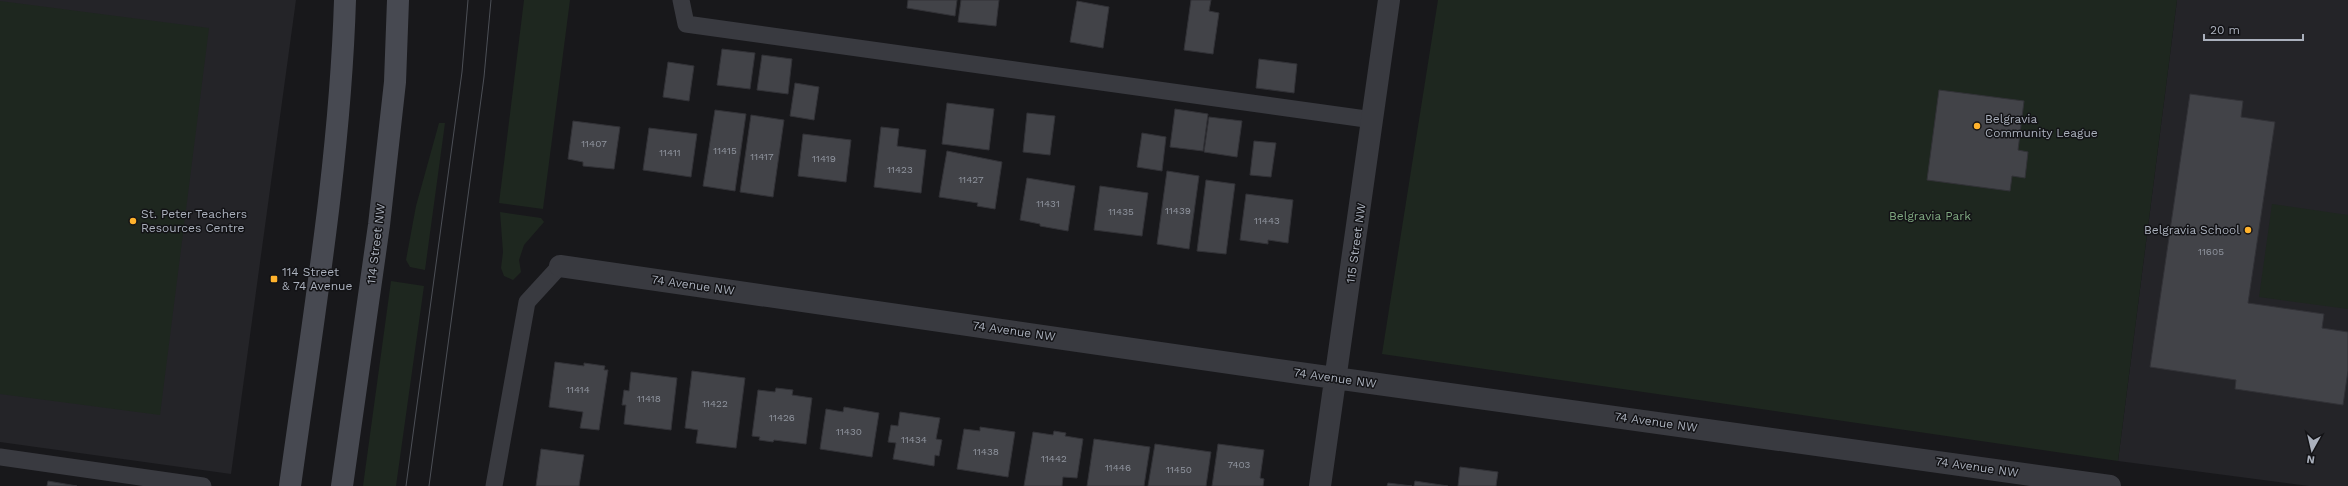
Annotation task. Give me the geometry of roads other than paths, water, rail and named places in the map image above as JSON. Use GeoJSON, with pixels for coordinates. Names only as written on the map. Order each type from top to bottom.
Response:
{"type":"FeatureCollection","features":[{"type":"Feature","properties":{"kind":"main road"},"geometry":{"type":"LineString","coordinates":[[290,486],[327,217],[340,87],[345,0]]}},
{"type":"Feature","properties":{"kind":"main road","name":"114 Street NW"},"geometry":{"type":"LineString","coordinates":[[342,486],[379,225],[395,82],[398,0]]}},
{"type":"Feature","properties":{"kind":"street","name":"115 Street NW"},"geometry":{"type":"LineString","coordinates":[[1320,486],[1389,0]]}},
{"type":"Feature","properties":{"kind":"street","name":"74 Avenue NW"},"geometry":{"type":"LineString","coordinates":[[560,266],[1336,378],[2110,486]]}},
{"type":"Feature","properties":{"kind":"lane"},"geometry":{"type":"LineString","coordinates":[[681,0],[686,24],[1373,120]]}},
{"type":"Feature","properties":{"kind":"lane"},"geometry":{"type":"LineString","coordinates":[[494,486],[527,302],[560,266]]}},
{"type":"Feature","properties":{"kind":"lane"},"geometry":{"type":"LineString","coordinates":[[0,457],[203,486]]}},
{"type":"Feature","properties":{"kind":"tram line"},"geometry":{"type":"LineString","coordinates":[[406,486],[462,72],[468,0]]}},
{"type":"Feature","properties":{"kind":"tram line"},"geometry":{"type":"LineString","coordinates":[[429,486],[484,77],[491,0]]}},
{"type":"Feature","properties":{"kind":"place","name":"Belgravia Community League"},"geometry":{"type":"Point","coordinates":[1977,126]}},
{"type":"Feature","properties":{"kind":"place","name":"St. Peter Teachers Resources Centre"},"geometry":{"type":"Point","coordinates":[133,221]}},
{"type":"Feature","properties":{"kind":"place","name":"Belgravia School"},"geometry":{"type":"Point","coordinates":[2248,230]}},
{"type":"Feature","properties":{"kind":"place","name":"114 Street & 74 Avenue"},"geometry":{"type":"Point","coordinates":[274,279]}},
{"type":"Feature","properties":{"kind":"park label","name":"Belgravia Park"},"geometry":{"type":"Point","coordinates":[1930,216]}}]}
